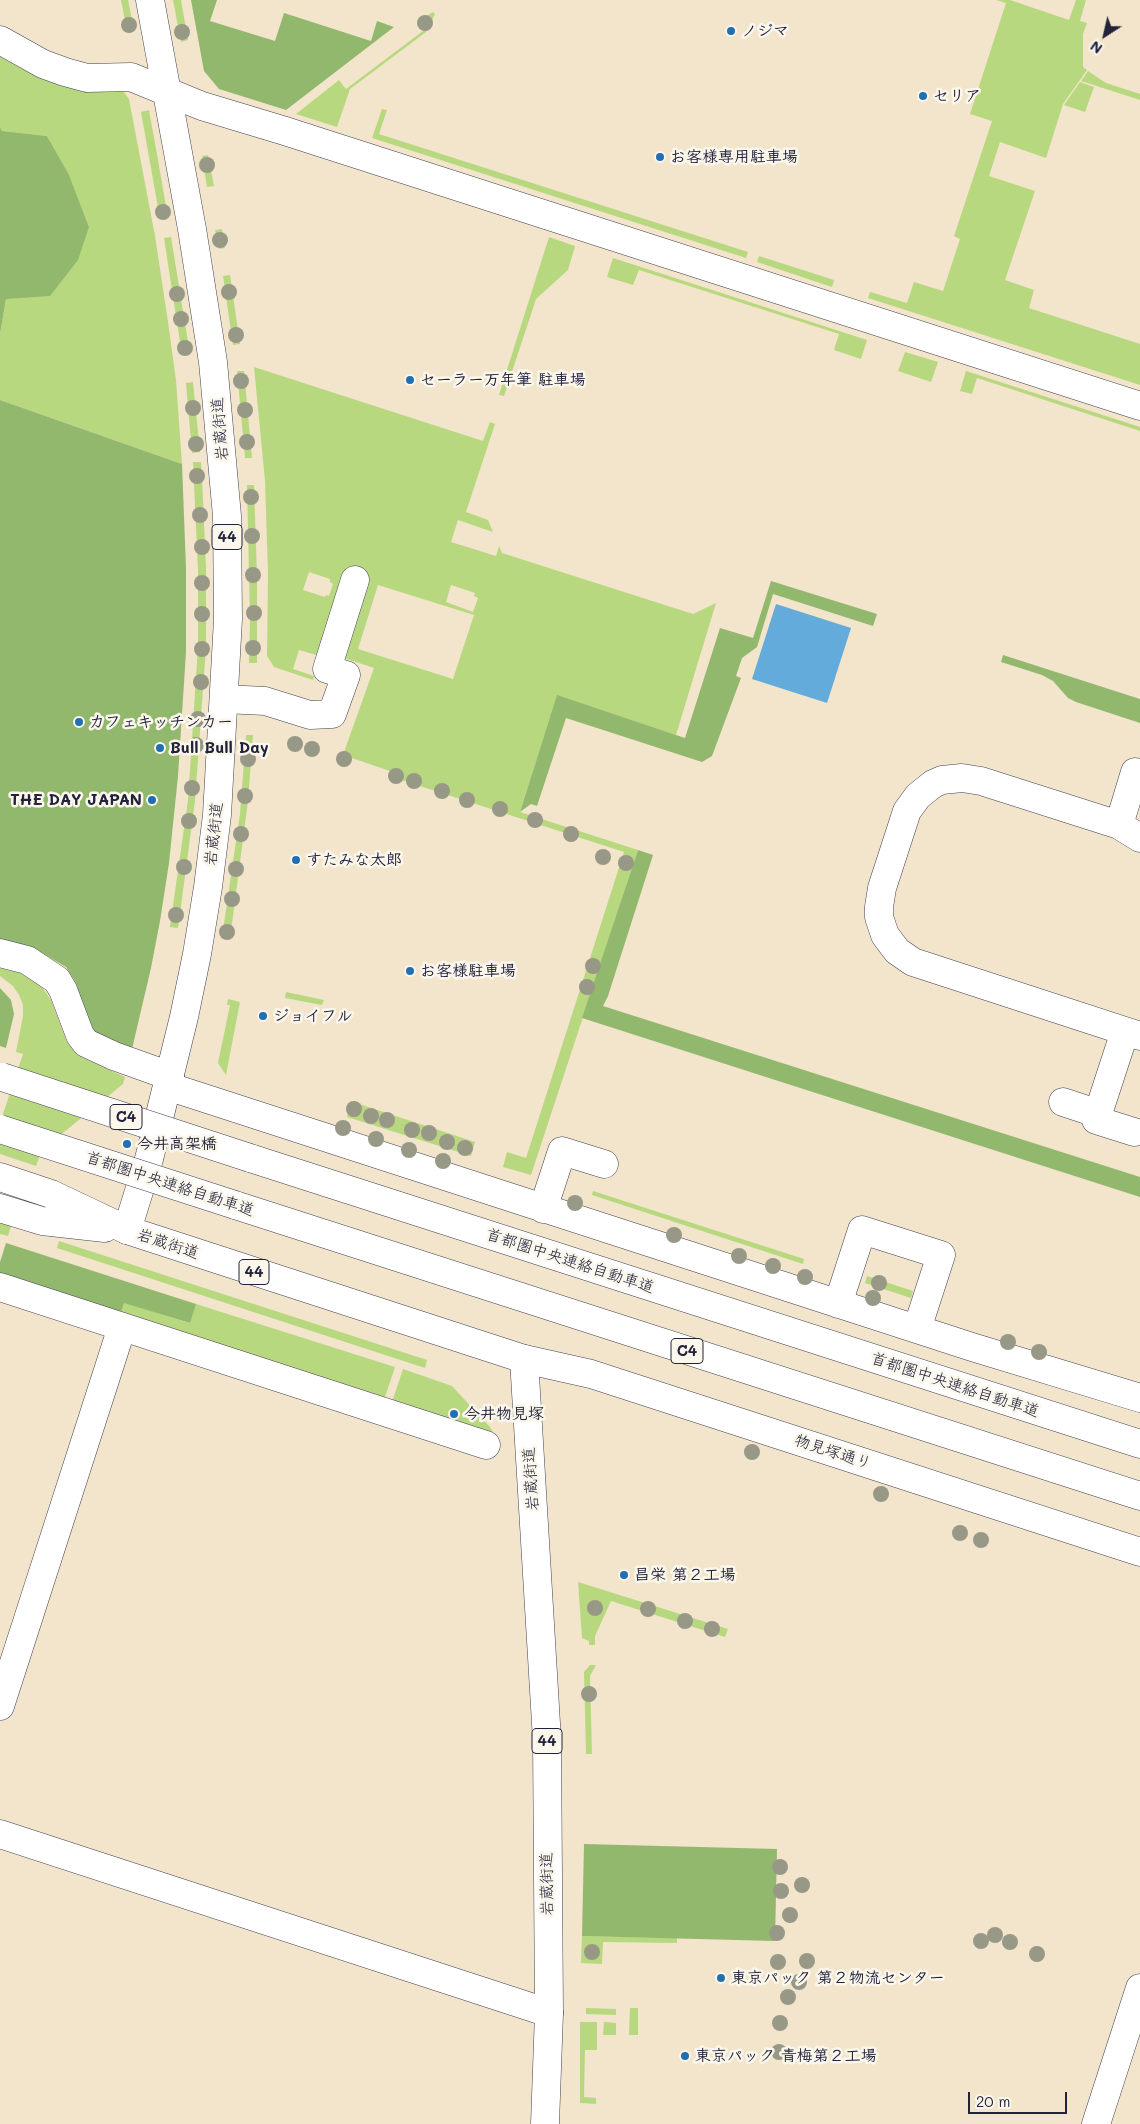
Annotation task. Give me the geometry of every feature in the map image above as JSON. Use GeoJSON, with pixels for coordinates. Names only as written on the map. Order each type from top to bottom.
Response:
{"type":"FeatureCollection","features":[{"type":"Feature","properties":{"kind":"main road","name":"岩蔵街道"},"geometry":{"type":"LineString","coordinates":[[150,0],[207,320],[220,426],[228,566],[224,699],[217,815],[208,887],[197,954],[150,1159],[127,1230],[524,1358],[544,1680],[547,1763],[549,2013],[545,2124]]}},
{"type":"Feature","properties":{"kind":"main road"},"geometry":{"type":"LineString","coordinates":[[0,40],[43,64],[65,72],[87,78],[131,77],[202,106],[1140,406]]}},
{"type":"Feature","properties":{"kind":"main road"},"geometry":{"type":"LineString","coordinates":[[224,699],[265,701],[310,715],[332,714],[346,675],[327,669],[355,580]]}},
{"type":"Feature","properties":{"kind":"main road"},"geometry":{"type":"LineString","coordinates":[[1134,1132],[1096,1120],[1132,1033],[913,962],[897,951],[885,935],[880,922],[879,907],[882,888],[912,803],[925,790],[942,780],[972,778],[1129,831],[1135,772]]}},
{"type":"Feature","properties":{"kind":"main road"},"geometry":{"type":"LineString","coordinates":[[0,953],[27,960],[57,980],[63,990],[80,1035],[86,1043],[168,1081],[543,1209],[1093,1386],[1140,1398]]}},
{"type":"Feature","properties":{"kind":"main road","name":"首都圏中央連絡自動車道"},"geometry":{"type":"LineString","coordinates":[[1,1077],[1140,1444]]}},
{"type":"Feature","properties":{"kind":"main road"},"geometry":{"type":"LineString","coordinates":[[1063,1102],[1099,1114]]}},
{"type":"Feature","properties":{"kind":"main road","name":"首都圏中央連絡自動車道"},"geometry":{"type":"LineString","coordinates":[[0,1129],[1140,1496]]}},
{"type":"Feature","properties":{"kind":"main road"},"geometry":{"type":"LineString","coordinates":[[543,1209],[562,1151],[604,1164]]}},
{"type":"Feature","properties":{"kind":"main road"},"geometry":{"type":"LineString","coordinates":[[0,1177],[52,1194],[127,1230]]}},
{"type":"Feature","properties":{"kind":"main road"},"geometry":{"type":"LineString","coordinates":[[0,1208],[42,1221],[127,1230]]}},
{"type":"Feature","properties":{"kind":"main road"},"geometry":{"type":"LineString","coordinates":[[838,1304],[862,1230],[941,1255],[917,1329]]}},
{"type":"Feature","properties":{"kind":"main road"},"geometry":{"type":"LineString","coordinates":[[0,1288],[486,1445]]}},
{"type":"Feature","properties":{"kind":"main road"},"geometry":{"type":"LineString","coordinates":[[0,1706],[122,1327]]}},
{"type":"Feature","properties":{"kind":"main road","name":"物見塚通り"},"geometry":{"type":"LineString","coordinates":[[524,1358],[591,1374],[1140,1552]]}},
{"type":"Feature","properties":{"kind":"main road"},"geometry":{"type":"LineString","coordinates":[[0,1834],[549,2013]]}},
{"type":"Feature","properties":{"kind":"main road"},"geometry":{"type":"LineString","coordinates":[[1096,2124],[1140,1988]]}},
{"type":"Feature","properties":{"kind":"green space"},"geometry":{"type":"Polygon","coordinates":[[[121,0],[128,0],[134,30],[127,31],[121,0]]]}},
{"type":"Feature","properties":{"kind":"green space"},"geometry":{"type":"Polygon","coordinates":[[[173,0],[181,0],[188,40],[181,42],[173,0]]]}},
{"type":"Feature","properties":{"kind":"green space"},"geometry":{"type":"Polygon","coordinates":[[[191,0],[217,0],[210,21],[275,41],[284,13],[371,41],[377,21],[394,27],[286,110],[219,89],[204,71],[191,0]]]}},
{"type":"Feature","properties":{"kind":"green space"},"geometry":{"type":"Polygon","coordinates":[[[996,0],[1010,0],[1069,20],[1076,0],[1086,0],[1080,21],[1087,23],[1083,34],[1083,67],[1087,70],[1063,104],[1046,158],[1000,142],[989,176],[1035,191],[1005,280],[1034,290],[1029,308],[1140,344],[1140,385],[868,298],[870,292],[907,303],[914,282],[943,291],[960,239],[954,236],[992,121],[970,114],[1006,3],[996,0]]]}},
{"type":"Feature","properties":{"kind":"green space"},"geometry":{"type":"Polygon","coordinates":[[[433,12],[435,14],[426,32],[350,89],[337,127],[296,114],[339,80],[346,89],[423,31],[417,22],[433,12]]]}},
{"type":"Feature","properties":{"kind":"green space"},"geometry":{"type":"Polygon","coordinates":[[[0,53],[103,90],[123,91],[129,99],[155,236],[168,322],[176,380],[182,464],[0,400],[0,334],[6,299],[89,227],[69,176],[47,136],[2,131],[0,127],[0,53]]]}},
{"type":"Feature","properties":{"kind":"green space"},"geometry":{"type":"Polygon","coordinates":[[[1088,71],[1106,83],[1140,94],[1140,100],[1081,81],[1088,71]]]}},
{"type":"Feature","properties":{"kind":"green space"},"geometry":{"type":"Polygon","coordinates":[[[1080,82],[1094,87],[1085,112],[1064,105],[1080,82]]]}},
{"type":"Feature","properties":{"kind":"green space"},"geometry":{"type":"Polygon","coordinates":[[[382,109],[387,110],[379,134],[748,252],[746,258],[372,138],[382,109]]]}},
{"type":"Feature","properties":{"kind":"green space"},"geometry":{"type":"Polygon","coordinates":[[[149,110],[168,218],[160,219],[141,112],[149,110]]]}},
{"type":"Feature","properties":{"kind":"green space"},"geometry":{"type":"Polygon","coordinates":[[[0,127],[2,131],[47,136],[69,175],[89,227],[78,260],[50,296],[6,299],[0,334],[0,127]]]}},
{"type":"Feature","properties":{"kind":"green space"},"geometry":{"type":"Polygon","coordinates":[[[208,155],[214,186],[207,187],[202,156],[208,155]]]}},
{"type":"Feature","properties":{"kind":"green space"},"geometry":{"type":"Polygon","coordinates":[[[222,229],[225,248],[219,249],[215,230],[222,229]]]}},
{"type":"Feature","properties":{"kind":"green space"},"geometry":{"type":"Polygon","coordinates":[[[171,237],[190,354],[182,355],[164,238],[171,237]]]}},
{"type":"Feature","properties":{"kind":"green space"},"geometry":{"type":"Polygon","coordinates":[[[549,237],[575,246],[568,270],[536,299],[504,396],[499,395],[549,237]]]}},
{"type":"Feature","properties":{"kind":"green space"},"geometry":{"type":"Polygon","coordinates":[[[759,256],[834,280],[832,287],[757,262],[759,256]]]}},
{"type":"Feature","properties":{"kind":"green space"},"geometry":{"type":"Polygon","coordinates":[[[613,258],[867,340],[861,359],[834,350],[839,334],[639,270],[633,285],[607,277],[613,258]]]}},
{"type":"Feature","properties":{"kind":"green space"},"geometry":{"type":"Polygon","coordinates":[[[230,275],[240,344],[233,345],[223,276],[230,275]]]}},
{"type":"Feature","properties":{"kind":"green space"},"geometry":{"type":"Polygon","coordinates":[[[905,352],[938,362],[931,382],[898,371],[905,352]]]}},
{"type":"Feature","properties":{"kind":"green space"},"geometry":{"type":"Polygon","coordinates":[[[254,367],[483,441],[490,422],[495,424],[466,512],[488,520],[493,532],[458,520],[451,542],[496,556],[499,546],[502,553],[693,614],[716,603],[676,735],[557,696],[520,812],[638,850],[531,1175],[503,1167],[507,1152],[526,1158],[624,852],[389,776],[390,771],[343,755],[374,668],[341,657],[368,574],[349,568],[313,680],[274,667],[267,656],[268,573],[265,481],[254,367]],[[309,572],[303,590],[325,597],[326,595],[329,596],[333,584],[330,582],[330,579],[309,572]],[[378,585],[358,649],[453,679],[474,615],[378,585]],[[451,585],[446,602],[473,612],[478,598],[474,596],[475,593],[451,585]],[[299,650],[293,669],[314,676],[320,656],[299,650]]]}},
{"type":"Feature","properties":{"kind":"green space"},"geometry":{"type":"Polygon","coordinates":[[[237,371],[244,371],[252,458],[245,458],[237,371]]]}},
{"type":"Feature","properties":{"kind":"green space"},"geometry":{"type":"Polygon","coordinates":[[[966,371],[1140,427],[1140,431],[977,378],[972,394],[960,391],[966,371]]]}},
{"type":"Feature","properties":{"kind":"green space"},"geometry":{"type":"Polygon","coordinates":[[[193,382],[200,452],[192,453],[186,383],[193,382]]]}},
{"type":"Feature","properties":{"kind":"green space"},"geometry":{"type":"Polygon","coordinates":[[[0,400],[182,464],[186,568],[186,652],[178,776],[169,863],[160,921],[132,1049],[96,1034],[89,1025],[75,981],[66,967],[32,947],[0,939],[0,400]]]}},
{"type":"Feature","properties":{"kind":"green space"},"geometry":{"type":"Polygon","coordinates":[[[193,462],[201,462],[206,568],[206,647],[195,801],[178,928],[170,927],[188,800],[198,646],[198,570],[193,462]]]}},
{"type":"Feature","properties":{"kind":"green space"},"geometry":{"type":"Polygon","coordinates":[[[247,485],[254,485],[257,663],[249,663],[247,485]]]}},
{"type":"Feature","properties":{"kind":"green space"},"geometry":{"type":"Polygon","coordinates":[[[771,581],[877,614],[873,626],[773,594],[757,647],[742,658],[736,676],[741,678],[712,756],[702,762],[566,718],[537,806],[531,804],[520,812],[557,695],[685,738],[720,628],[753,638],[771,581]]]}},
{"type":"Feature","properties":{"kind":"green space"},"geometry":{"type":"Polygon","coordinates":[[[1003,655],[1140,699],[1140,723],[1076,702],[1068,698],[1053,681],[1042,675],[1001,662],[1003,655]]]}},
{"type":"Feature","properties":{"kind":"green space"},"geometry":{"type":"Polygon","coordinates":[[[246,735],[253,735],[248,801],[230,939],[222,937],[240,814],[246,735]]]}},
{"type":"Feature","properties":{"kind":"green space"},"geometry":{"type":"Polygon","coordinates":[[[638,850],[653,855],[608,996],[603,1006],[1140,1177],[1140,1197],[582,1018],[638,850]]]}},
{"type":"Feature","properties":{"kind":"green space"},"geometry":{"type":"Polygon","coordinates":[[[0,968],[23,974],[40,984],[51,1000],[67,1042],[74,1051],[83,1058],[125,1077],[123,1084],[42,1150],[36,1166],[0,1154],[0,1123],[23,1054],[16,1052],[23,1016],[23,1005],[13,986],[0,976],[0,968]]]}},
{"type":"Feature","properties":{"kind":"green space"},"geometry":{"type":"Polygon","coordinates":[[[0,988],[11,1000],[14,1014],[6,1048],[0,1046],[0,988]]]}},
{"type":"Feature","properties":{"kind":"green space"},"geometry":{"type":"Polygon","coordinates":[[[286,992],[324,1000],[322,1005],[285,998],[286,992]]]}},
{"type":"Feature","properties":{"kind":"green space"},"geometry":{"type":"Polygon","coordinates":[[[228,999],[240,1002],[226,1075],[218,1063],[230,1005],[227,1005],[228,999]]]}},
{"type":"Feature","properties":{"kind":"green space"},"geometry":{"type":"Polygon","coordinates":[[[350,1101],[475,1142],[471,1156],[347,1117],[350,1101]]]}},
{"type":"Feature","properties":{"kind":"green space"},"geometry":{"type":"Polygon","coordinates":[[[593,1191],[804,1259],[803,1264],[592,1195],[593,1191]]]}},
{"type":"Feature","properties":{"kind":"green space"},"geometry":{"type":"Polygon","coordinates":[[[0,1222],[11,1226],[8,1236],[0,1234],[0,1222]]]}},
{"type":"Feature","properties":{"kind":"green space"},"geometry":{"type":"Polygon","coordinates":[[[59,1241],[427,1360],[425,1368],[57,1248],[59,1241]]]}},
{"type":"Feature","properties":{"kind":"green space"},"geometry":{"type":"Polygon","coordinates":[[[6,1243],[196,1304],[190,1323],[124,1303],[120,1315],[0,1274],[0,1262],[6,1243]]]}},
{"type":"Feature","properties":{"kind":"green space"},"geometry":{"type":"Polygon","coordinates":[[[867,1276],[913,1291],[911,1298],[865,1283],[867,1276]]]}},
{"type":"Feature","properties":{"kind":"green space"},"geometry":{"type":"Polygon","coordinates":[[[124,1302],[189,1323],[196,1304],[395,1367],[384,1400],[120,1315],[124,1302]]]}},
{"type":"Feature","properties":{"kind":"green space","name":"今井物見塚"},"geometry":{"type":"Polygon","coordinates":[[[403,1369],[452,1386],[490,1427],[495,1436],[392,1402],[403,1369]]]}},
{"type":"Feature","properties":{"kind":"green space"},"geometry":{"type":"Polygon","coordinates":[[[578,1582],[728,1629],[725,1637],[611,1601],[595,1636],[595,1645],[589,1645],[589,1641],[582,1638],[578,1582]]]}},
{"type":"Feature","properties":{"kind":"green space"},"geometry":{"type":"Polygon","coordinates":[[[590,1665],[596,1665],[590,1676],[592,1754],[586,1754],[584,1672],[590,1665]]]}},
{"type":"Feature","properties":{"kind":"green space"},"geometry":{"type":"Polygon","coordinates":[[[584,1844],[777,1849],[775,1941],[582,1936],[584,1844]]]}},
{"type":"Feature","properties":{"kind":"green space"},"geometry":{"type":"Polygon","coordinates":[[[582,1936],[677,1938],[677,1943],[603,1942],[602,1964],[581,1963],[582,1936]]]}},
{"type":"Feature","properties":{"kind":"green space"},"geometry":{"type":"Polygon","coordinates":[[[586,2008],[616,2009],[616,2015],[586,2014],[586,2008]]]}},
{"type":"Feature","properties":{"kind":"green space"},"geometry":{"type":"Polygon","coordinates":[[[630,2008],[638,2008],[638,2035],[629,2035],[630,2008]]]}},
{"type":"Feature","properties":{"kind":"green space"},"geometry":{"type":"Polygon","coordinates":[[[580,2022],[597,2022],[597,2050],[585,2050],[584,2097],[596,2098],[596,2104],[580,2103],[580,2022]]]}},
{"type":"Feature","properties":{"kind":"green space"},"geometry":{"type":"Polygon","coordinates":[[[604,2022],[616,2023],[616,2035],[603,2035],[604,2022]]]}},
{"type":"Feature","properties":{"kind":"water"},"geometry":{"type":"Polygon","coordinates":[[[776,604],[851,628],[827,703],[752,679],[776,604]]]}},
{"type":"Feature","properties":{"kind":"place","name":"ノジマ"},"geometry":{"type":"Point","coordinates":[731,31]}},
{"type":"Feature","properties":{"kind":"place","name":"セリア"},"geometry":{"type":"Point","coordinates":[923,96]}},
{"type":"Feature","properties":{"kind":"place","name":"お客様専用駐車場"},"geometry":{"type":"Point","coordinates":[660,157]}},
{"type":"Feature","properties":{"kind":"place","name":"セーラー万年筆 駐車場"},"geometry":{"type":"Point","coordinates":[410,380]}},
{"type":"Feature","properties":{"kind":"place","name":"カフェキッチンカー"},"geometry":{"type":"Point","coordinates":[79,722]}},
{"type":"Feature","properties":{"kind":"place","name":"Bull Bull Day"},"geometry":{"type":"Point","coordinates":[160,748]}},
{"type":"Feature","properties":{"kind":"place","name":"THE DAY JAPAN"},"geometry":{"type":"Point","coordinates":[152,800]}},
{"type":"Feature","properties":{"kind":"place","name":"すたみな太郎"},"geometry":{"type":"Point","coordinates":[296,860]}},
{"type":"Feature","properties":{"kind":"place","name":"お客様駐車場"},"geometry":{"type":"Point","coordinates":[410,971]}},
{"type":"Feature","properties":{"kind":"place","name":"ジョイフル"},"geometry":{"type":"Point","coordinates":[263,1016]}},
{"type":"Feature","properties":{"kind":"place","name":"今井高架橋"},"geometry":{"type":"Point","coordinates":[127,1144]}},
{"type":"Feature","properties":{"kind":"place","name":"今井物見塚"},"geometry":{"type":"Point","coordinates":[454,1414]}},
{"type":"Feature","properties":{"kind":"place","name":"昌栄 第２工場"},"geometry":{"type":"Point","coordinates":[624,1575]}},
{"type":"Feature","properties":{"kind":"place","name":"東京パック 第２物流センター"},"geometry":{"type":"Point","coordinates":[721,1978]}},
{"type":"Feature","properties":{"kind":"place","name":"東京パック 青梅第２工場"},"geometry":{"type":"Point","coordinates":[685,2056]}}]}
